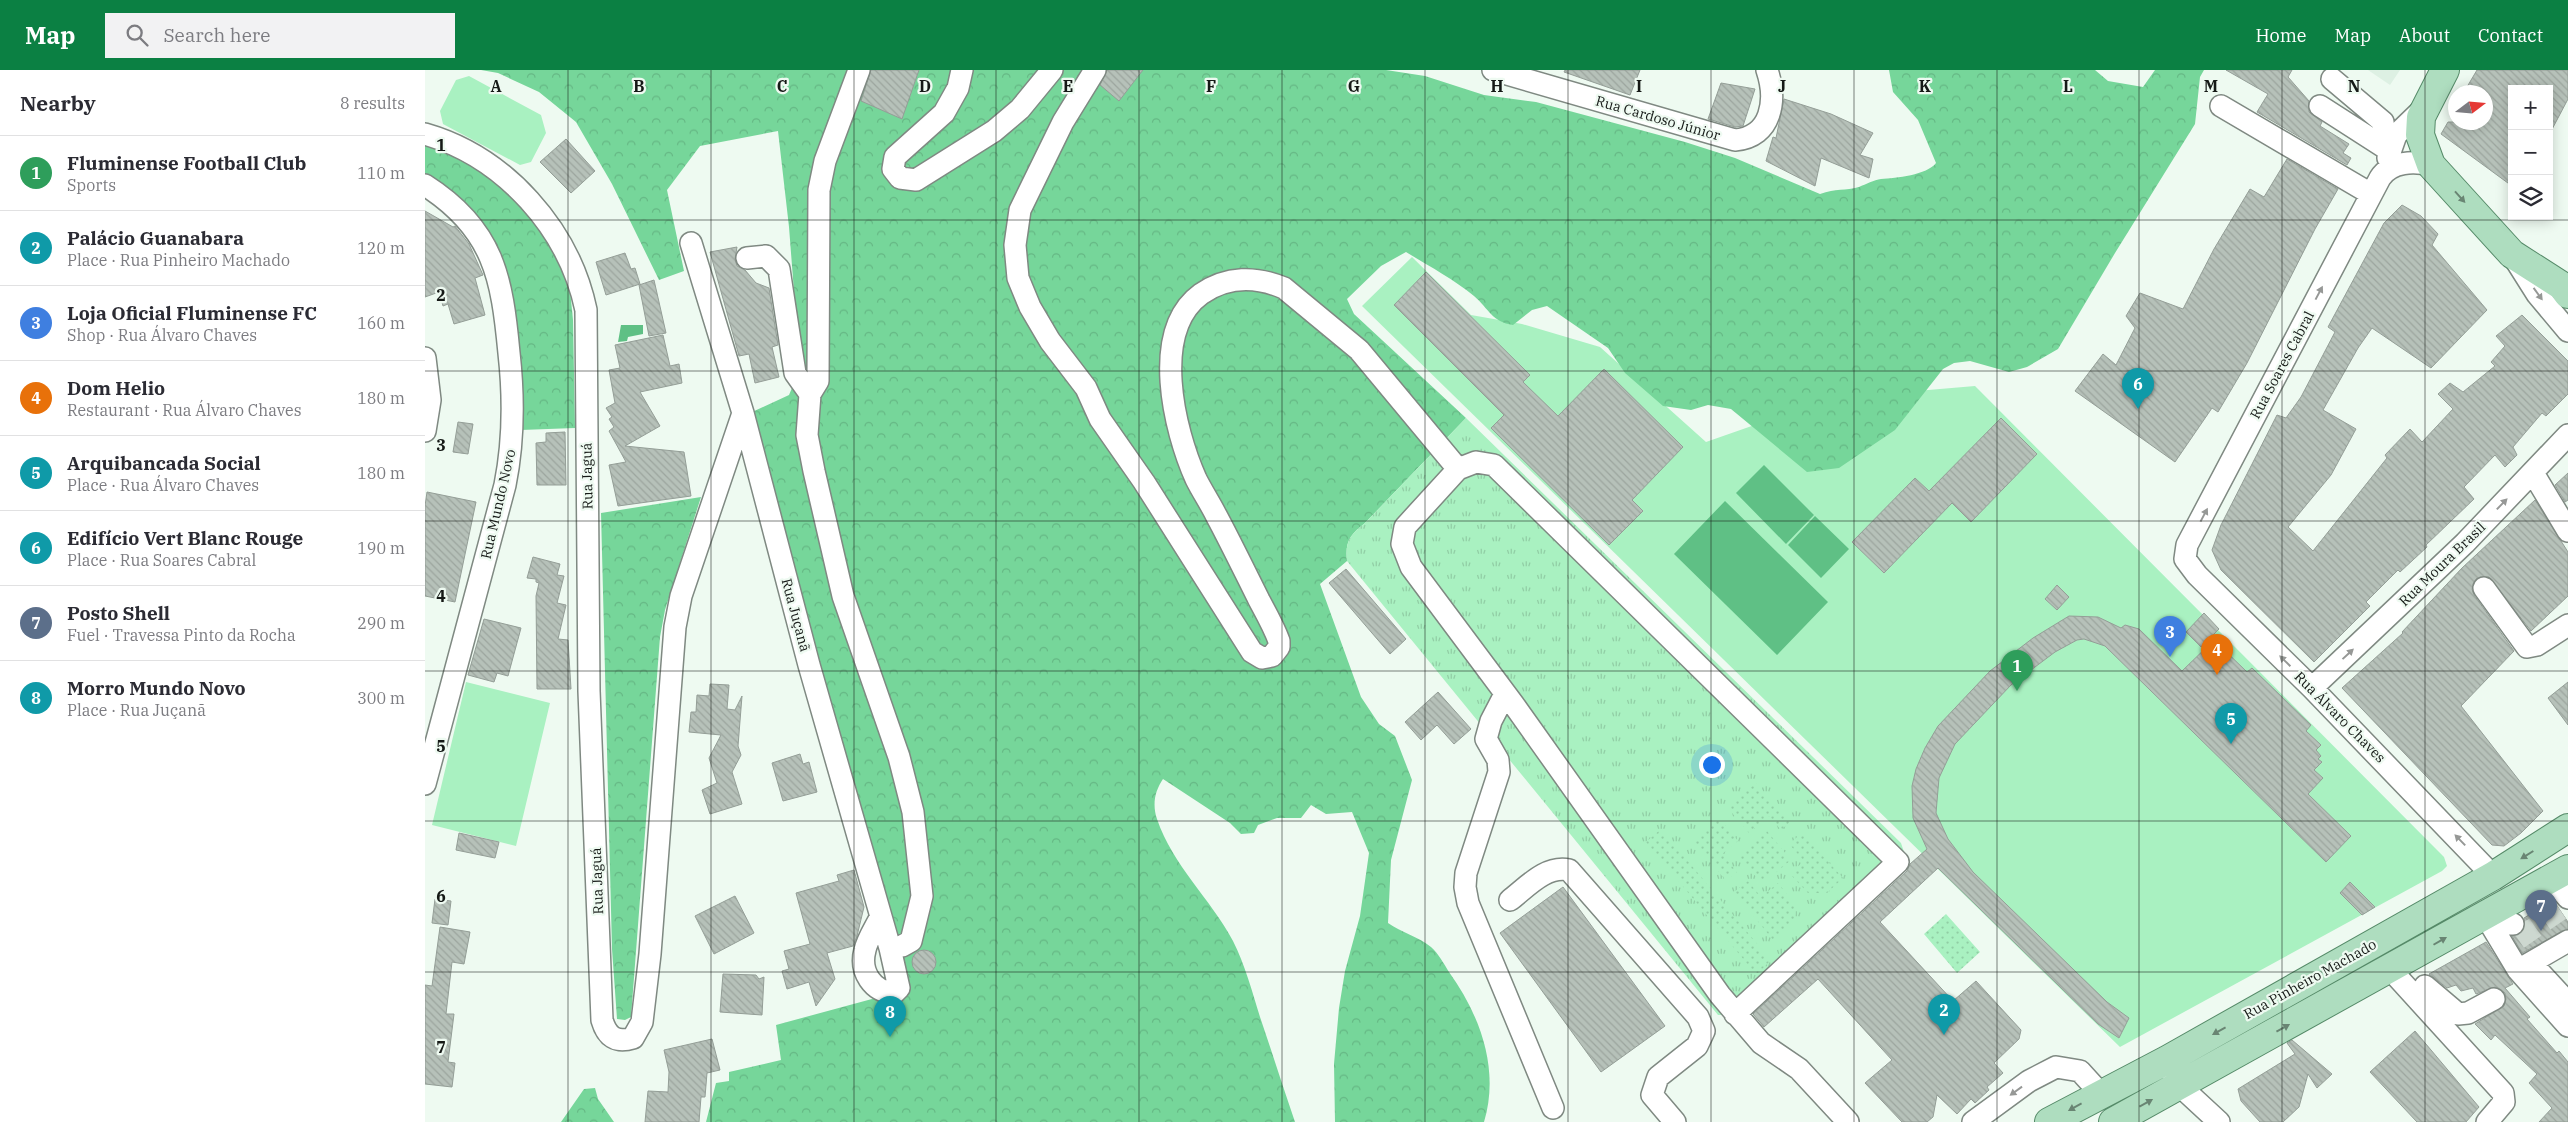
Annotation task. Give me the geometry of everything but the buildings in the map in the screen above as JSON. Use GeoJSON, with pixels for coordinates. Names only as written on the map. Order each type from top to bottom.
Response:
{"type":"FeatureCollection","features":[{"type":"Feature","properties":{"kind":"main road","name":"Rua Soares Cabral"},"geometry":{"type":"LineString","coordinates":[[2422,117],[2445,70]]}},
{"type":"Feature","properties":{"kind":"main road"},"geometry":{"type":"LineString","coordinates":[[2422,117],[2424,149],[2431,165],[2512,254],[2562,286],[2568,294]]}},
{"type":"Feature","properties":{"kind":"main road","name":"Rua Pinheiro Machado"},"geometry":{"type":"LineString","coordinates":[[2049,1122],[2100,1093],[2167,1060],[2493,876],[2568,828]]}},
{"type":"Feature","properties":{"kind":"main road"},"geometry":{"type":"LineString","coordinates":[[2113,1122],[2397,965],[2488,920],[2563,892]]}},
{"type":"Feature","properties":{"kind":"street"},"geometry":{"type":"LineString","coordinates":[[859,70],[825,161],[820,183],[819,381],[810,394],[807,435],[813,471],[843,596],[899,757],[913,812],[922,896],[911,940],[902,946],[890,948]]}},
{"type":"Feature","properties":{"kind":"street"},"geometry":{"type":"LineString","coordinates":[[962,70],[958,88],[944,113],[895,157],[893,169],[900,178],[916,180],[994,131],[1020,109],[1052,70]]}},
{"type":"Feature","properties":{"kind":"street"},"geometry":{"type":"LineString","coordinates":[[1095,70],[1063,122],[1020,210],[1015,245],[1018,278],[1029,307],[1050,341],[1086,388],[1100,420],[1144,482],[1253,652],[1261,658],[1272,656],[1279,647],[1279,641],[1196,479],[1185,449],[1174,402],[1171,370],[1173,340],[1182,315],[1199,296],[1222,283],[1247,279],[1272,283],[1284,288],[1359,350],[1458,469]]}},
{"type":"Feature","properties":{"kind":"street","name":"Rua Cardoso Júnior"},"geometry":{"type":"LineString","coordinates":[[1493,70],[1735,140],[1753,136],[1764,126],[1771,98],[1767,70]]}},
{"type":"Feature","properties":{"kind":"street"},"geometry":{"type":"LineString","coordinates":[[2332,79],[2383,122],[2387,150]]}},
{"type":"Feature","properties":{"kind":"street"},"geometry":{"type":"LineString","coordinates":[[2221,106],[2371,194]]}},
{"type":"Feature","properties":{"kind":"street"},"geometry":{"type":"LineString","coordinates":[[2320,106],[2387,150]]}},
{"type":"Feature","properties":{"kind":"street","name":"Rua Soares Cabral"},"geometry":{"type":"LineString","coordinates":[[2185,559],[2187,545],[2383,172],[2387,150],[2396,135],[2422,117]]}},
{"type":"Feature","properties":{"kind":"street","name":"Rua Jaguá"},"geometry":{"type":"LineString","coordinates":[[425,134],[445,140],[492,167],[519,188],[552,227],[580,283],[586,310],[589,691],[603,1020],[606,1032],[613,1038],[622,1041],[633,1038],[642,1022],[650,954],[678,612],[684,588],[743,413]]}},
{"type":"Feature","properties":{"kind":"street"},"geometry":{"type":"LineString","coordinates":[[2383,172],[2394,166],[2412,162],[2431,165]]}},
{"type":"Feature","properties":{"kind":"street","name":"Rua Mundo Novo"},"geometry":{"type":"LineString","coordinates":[[425,185],[447,201],[475,229],[493,260],[505,308],[514,413],[510,460],[505,485],[425,784]]}},
{"type":"Feature","properties":{"kind":"street","name":"Rua Juçanã"},"geometry":{"type":"LineString","coordinates":[[691,243],[743,413],[812,674],[890,948],[899,988],[894,992],[885,992],[876,987],[867,977],[865,950],[880,918]]}},
{"type":"Feature","properties":{"kind":"street"},"geometry":{"type":"LineString","coordinates":[[2512,254],[2537,294],[2568,331]]}},
{"type":"Feature","properties":{"kind":"street"},"geometry":{"type":"LineString","coordinates":[[747,258],[767,256],[779,269],[795,373],[810,394]]}},
{"type":"Feature","properties":{"kind":"street"},"geometry":{"type":"LineString","coordinates":[[425,358],[430,400],[425,430]]}},
{"type":"Feature","properties":{"kind":"street","name":"Rua Moura Brasil"},"geometry":{"type":"LineString","coordinates":[[2312,688],[2465,543],[2568,435]]}},
{"type":"Feature","properties":{"kind":"street"},"geometry":{"type":"LineString","coordinates":[[1735,1014],[1898,862],[1494,466],[1476,462],[1458,469],[1405,527],[1402,544],[1411,568],[1505,694],[1735,1014],[1761,1042],[1799,1069],[1848,1122]]}},
{"type":"Feature","properties":{"kind":"street"},"geometry":{"type":"LineString","coordinates":[[2533,472],[2568,531]]}},
{"type":"Feature","properties":{"kind":"street","name":"Rua Álvaro Chaves"},"geometry":{"type":"LineString","coordinates":[[2185,559],[2197,575],[2312,688],[2493,876]]}},
{"type":"Feature","properties":{"kind":"street"},"geometry":{"type":"LineString","coordinates":[[2485,588],[2527,646],[2537,645],[2568,625]]}},
{"type":"Feature","properties":{"kind":"street"},"geometry":{"type":"LineString","coordinates":[[1505,694],[1491,721],[1487,739],[1497,760],[1499,772],[1466,873],[1465,887],[1467,903],[1553,1108]]}},
{"type":"Feature","properties":{"kind":"street"},"geometry":{"type":"LineString","coordinates":[[1510,900],[1547,872],[1559,868],[1569,870],[1699,1017],[1704,1032],[1697,1046],[1658,1077],[1651,1095],[1675,1122]]}},
{"type":"Feature","properties":{"kind":"street"},"geometry":{"type":"LineString","coordinates":[[2488,920],[2512,937],[2525,966],[2568,1026]]}},
{"type":"Feature","properties":{"kind":"street"},"geometry":{"type":"LineString","coordinates":[[2525,966],[2568,941]]}},
{"type":"Feature","properties":{"kind":"street"},"geometry":{"type":"LineString","coordinates":[[2397,965],[2458,1014],[2468,1013],[2494,1000]]}},
{"type":"Feature","properties":{"kind":"street"},"geometry":{"type":"LineString","coordinates":[[2397,965],[2503,1093],[2504,1102],[2487,1122]]}},
{"type":"Feature","properties":{"kind":"street"},"geometry":{"type":"LineString","coordinates":[[2525,966],[2567,1001]]}},
{"type":"Feature","properties":{"kind":"street"},"geometry":{"type":"LineString","coordinates":[[2167,1060],[2179,1085],[2219,1122]]}},
{"type":"Feature","properties":{"kind":"street"},"geometry":{"type":"LineString","coordinates":[[1973,1122],[2029,1081],[2056,1067],[2080,1071],[2100,1093]]}},
{"type":"Feature","properties":{"kind":"shaded area"},"geometry":{"type":"Polygon","coordinates":[[[2368,70],[2400,70],[2390,85],[2368,70]]]}},
{"type":"Feature","properties":{"kind":"shaded area"},"geometry":{"type":"Polygon","coordinates":[[[621,325],[643,325],[643,334],[628,337],[627,341],[618,342],[621,325]]]}},
{"type":"Feature","properties":{"kind":"shaded area"},"geometry":{"type":"Polygon","coordinates":[[[1764,465],[1814,515],[1786,544],[1736,493],[1764,465]]]}},
{"type":"Feature","properties":{"kind":"shaded area"},"geometry":{"type":"Polygon","coordinates":[[[1725,501],[1828,602],[1777,655],[1674,554],[1725,501]]]}},
{"type":"Feature","properties":{"kind":"shaded area"},"geometry":{"type":"Polygon","coordinates":[[[1815,516],[1849,549],[1821,578],[1788,545],[1815,516]]]}},
{"type":"Feature","properties":{"kind":"green space"},"geometry":{"type":"Polygon","coordinates":[[[481,70],[1386,70],[1425,76],[1484,95],[1536,102],[1685,142],[1735,158],[1820,194],[1859,187],[1878,180],[1919,173],[1936,163],[1918,120],[1893,92],[1889,70],[2095,70],[2108,81],[2143,87],[2155,70],[2204,70],[2200,77],[2195,124],[2058,349],[2027,367],[2009,372],[1970,361],[1954,363],[1943,369],[1895,430],[1839,468],[1807,472],[1731,409],[1708,405],[1691,410],[1663,406],[1625,373],[1608,348],[1547,306],[1532,310],[1513,325],[1500,321],[1466,290],[1406,252],[1381,266],[1347,299],[1354,314],[1466,418],[1352,535],[1347,548],[1347,561],[1320,584],[1361,697],[1379,724],[1395,736],[1412,780],[1391,860],[1388,923],[1434,949],[1470,1006],[1484,1043],[1488,1063],[1490,1082],[1484,1122],[1335,1122],[1334,1064],[1339,1008],[1345,971],[1360,916],[1369,853],[1352,812],[1326,814],[1311,805],[1301,818],[1277,818],[1258,825],[1254,833],[1241,834],[1230,823],[1163,779],[1155,798],[1157,819],[1172,852],[1214,910],[1233,941],[1248,978],[1295,1122],[706,1122],[716,1083],[729,1081],[729,1072],[781,1060],[776,1025],[894,993],[750,413],[789,395],[800,369],[789,227],[778,131],[700,146],[667,190],[684,271],[659,280],[612,184],[576,122],[539,92],[498,73],[481,70]]]}},
{"type":"Feature","properties":{"kind":"green space"},"geometry":{"type":"Polygon","coordinates":[[[469,76],[541,115],[546,133],[531,162],[520,165],[443,124],[440,111],[456,80],[469,76]]]}},
{"type":"Feature","properties":{"kind":"green space"},"geometry":{"type":"Polygon","coordinates":[[[425,142],[486,173],[540,219],[570,290],[573,320],[575,428],[521,430],[510,284],[425,175],[425,142]]]}},
{"type":"Feature","properties":{"kind":"green space"},"geometry":{"type":"Polygon","coordinates":[[[1412,257],[1471,315],[1522,324],[1600,347],[1706,442],[1766,421],[1858,396],[1975,386],[2444,857],[2447,866],[2442,871],[2120,1047],[1362,306],[1412,257]]]}},
{"type":"Feature","properties":{"kind":"green space"},"geometry":{"type":"Polygon","coordinates":[[[1466,418],[1901,843],[1904,852],[1727,1015],[1718,1015],[1347,561],[1347,548],[1352,535],[1466,418]]]}},
{"type":"Feature","properties":{"kind":"green space"},"geometry":{"type":"Polygon","coordinates":[[[701,497],[665,610],[660,637],[631,1017],[625,1020],[617,1019],[612,949],[601,513],[701,497]]]}},
{"type":"Feature","properties":{"kind":"green space"},"geometry":{"type":"Polygon","coordinates":[[[466,682],[550,703],[516,846],[432,825],[466,682]]]}},
{"type":"Feature","properties":{"kind":"green space"},"geometry":{"type":"Polygon","coordinates":[[[1756,783],[1790,822],[1781,830],[1769,816],[1749,833],[1727,807],[1756,783]]]}},
{"type":"Feature","properties":{"kind":"green space"},"geometry":{"type":"Polygon","coordinates":[[[1719,817],[1738,841],[1722,854],[1737,872],[1726,881],[1693,840],[1719,817]]]}},
{"type":"Feature","properties":{"kind":"green space"},"geometry":{"type":"Polygon","coordinates":[[[1661,829],[1769,958],[1770,961],[1758,973],[1754,972],[1646,842],[1661,829]]]}},
{"type":"Feature","properties":{"kind":"green space"},"geometry":{"type":"Polygon","coordinates":[[[1767,831],[1791,860],[1762,884],[1738,855],[1767,831]]]}},
{"type":"Feature","properties":{"kind":"green space"},"geometry":{"type":"Polygon","coordinates":[[[1802,833],[1843,878],[1827,893],[1808,893],[1790,874],[1804,861],[1789,844],[1802,833]]]}},
{"type":"Feature","properties":{"kind":"green space"},"geometry":{"type":"Polygon","coordinates":[[[1748,881],[1761,897],[1778,883],[1796,905],[1795,922],[1773,940],[1734,892],[1748,881]]]}},
{"type":"Feature","properties":{"kind":"green space"},"geometry":{"type":"Polygon","coordinates":[[[1946,914],[1980,952],[1957,973],[1924,934],[1946,914]]]}},
{"type":"Feature","properties":{"kind":"green space"},"geometry":{"type":"Polygon","coordinates":[[[595,1088],[598,1099],[614,1122],[561,1122],[584,1089],[595,1088]]]}},
{"type":"Feature","properties":{"kind":"tunnel"},"geometry":{"type":"LineString","coordinates":[[2518,939],[2560,910]]}},
{"type":"Feature","properties":{"kind":"place","name":"Edifício Vert Blanc Rouge"},"geometry":{"type":"Point","coordinates":[2138,409]}},
{"type":"Feature","properties":{"kind":"place","name":"Loja Oficial Fluminense FC"},"geometry":{"type":"Point","coordinates":[2170,657]}},
{"type":"Feature","properties":{"kind":"place","name":"Dom Helio"},"geometry":{"type":"Point","coordinates":[2217,675]}},
{"type":"Feature","properties":{"kind":"place","name":"Fluminense Football Club"},"geometry":{"type":"Point","coordinates":[2017,691]}},
{"type":"Feature","properties":{"kind":"place","name":"Arquibancada Social"},"geometry":{"type":"Point","coordinates":[2231,744]}},
{"type":"Feature","properties":{"kind":"place","name":"Posto Shell"},"geometry":{"type":"Point","coordinates":[2541,931]}},
{"type":"Feature","properties":{"kind":"place","name":"Palácio Guanabara"},"geometry":{"type":"Point","coordinates":[1944,1035]}},
{"type":"Feature","properties":{"kind":"place","name":"Morro Mundo Novo"},"geometry":{"type":"Point","coordinates":[890,1037]}}]}
